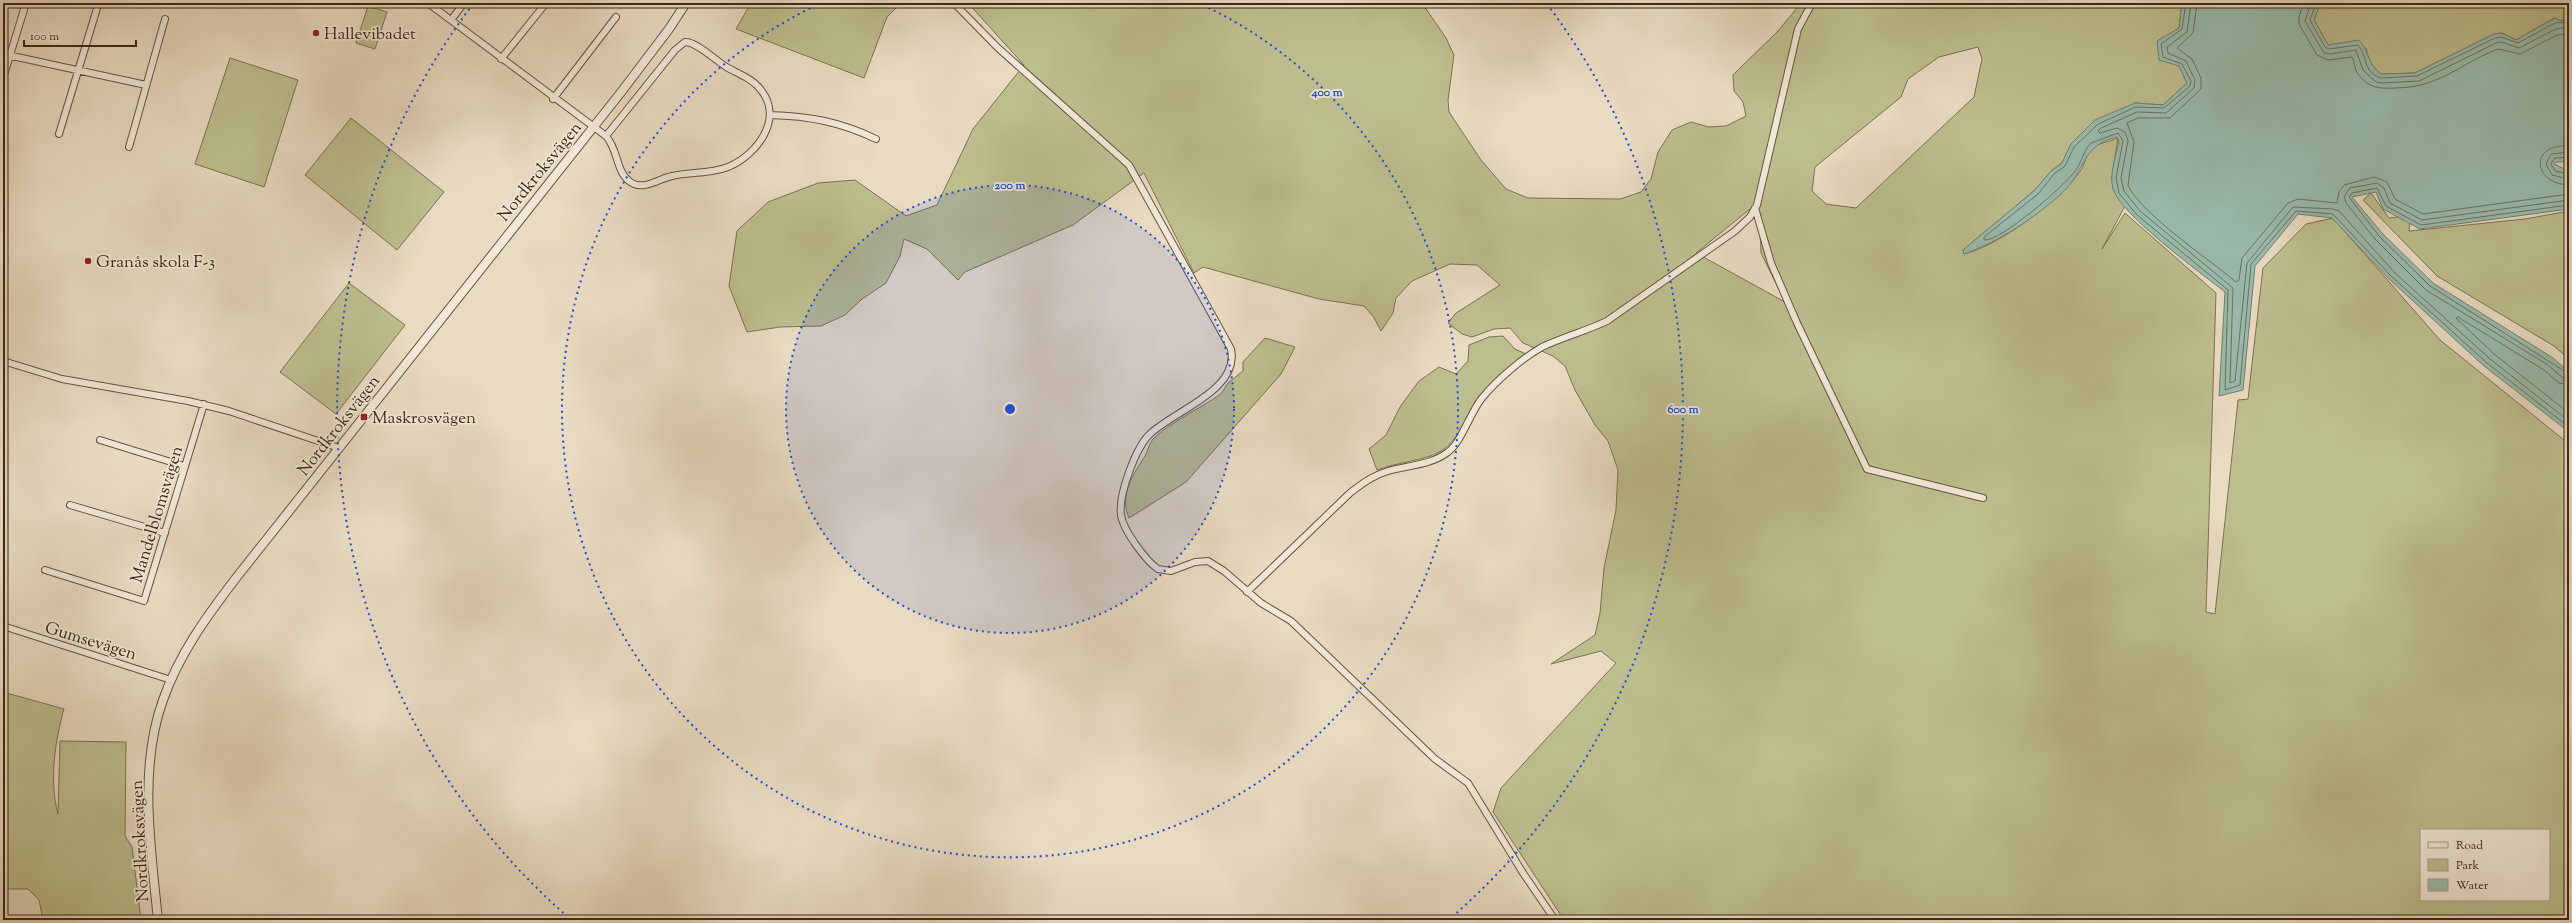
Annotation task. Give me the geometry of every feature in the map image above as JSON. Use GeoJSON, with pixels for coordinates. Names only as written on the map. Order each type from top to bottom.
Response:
{"type":"FeatureCollection","features":[{"type":"Feature","properties":{"kind":"street"},"geometry":{"type":"LineString","coordinates":[[3,78],[6,55],[26,3]]}},
{"type":"Feature","properties":{"kind":"street"},"geometry":{"type":"LineString","coordinates":[[428,3],[553,99],[606,136],[612,144],[625,178],[635,185],[643,186],[666,177],[705,173],[728,167],[750,153],[760,142],[767,130],[770,115],[766,100],[761,90],[751,80],[688,42],[681,44],[675,50],[606,136]]}},
{"type":"Feature","properties":{"kind":"street"},"geometry":{"type":"LineString","coordinates":[[451,20],[464,3]]}},
{"type":"Feature","properties":{"kind":"street"},"geometry":{"type":"LineString","coordinates":[[501,59],[546,3]]}},
{"type":"Feature","properties":{"kind":"street","name":"Nordkroksvägen"},"geometry":{"type":"LineString","coordinates":[[158,920],[150,834],[149,788],[158,717],[171,680],[189,644],[204,620],[657,46],[686,3]]}},
{"type":"Feature","properties":{"kind":"street"},"geometry":{"type":"LineString","coordinates":[[954,3],[1002,52],[1129,165],[1231,350],[1233,365],[1226,379],[1155,429],[1145,440],[1132,465],[1123,494],[1121,515],[1127,532],[1158,569],[1171,571],[1195,562],[1208,561],[1220,568],[1247,592],[1291,621],[1426,751],[1468,783],[1522,873],[1555,920]]}},
{"type":"Feature","properties":{"kind":"street"},"geometry":{"type":"LineString","coordinates":[[1247,592],[1351,492],[1368,480],[1385,472],[1439,459],[1450,451],[1470,414],[1483,397],[1522,361],[1542,348],[1586,332],[1607,321],[1735,231],[1750,217],[1755,208],[1798,29],[1812,3]]}},
{"type":"Feature","properties":{"kind":"street"},"geometry":{"type":"LineString","coordinates":[[59,134],[98,5]]}},
{"type":"Feature","properties":{"kind":"street"},"geometry":{"type":"LineString","coordinates":[[553,99],[616,17]]}},
{"type":"Feature","properties":{"kind":"street"},"geometry":{"type":"LineString","coordinates":[[129,147],[165,19]]}},
{"type":"Feature","properties":{"kind":"street"},"geometry":{"type":"LineString","coordinates":[[6,55],[146,85]]}},
{"type":"Feature","properties":{"kind":"street"},"geometry":{"type":"LineString","coordinates":[[770,115],[815,117],[837,122],[876,139]]}},
{"type":"Feature","properties":{"kind":"street"},"geometry":{"type":"LineString","coordinates":[[1755,208],[1777,276],[1867,469],[1983,498]]}},
{"type":"Feature","properties":{"kind":"street"},"geometry":{"type":"LineString","coordinates":[[3,362],[62,379],[204,404],[257,418],[339,448]]}},
{"type":"Feature","properties":{"kind":"street","name":"Mandelblomsvägen"},"geometry":{"type":"LineString","coordinates":[[45,570],[144,601],[204,404]]}},
{"type":"Feature","properties":{"kind":"street"},"geometry":{"type":"LineString","coordinates":[[100,440],[184,466]]}},
{"type":"Feature","properties":{"kind":"street"},"geometry":{"type":"LineString","coordinates":[[70,505],[165,534]]}},
{"type":"Feature","properties":{"kind":"street","name":"Gumsevägen"},"geometry":{"type":"LineString","coordinates":[[3,626],[171,680]]}},
{"type":"Feature","properties":{"kind":"green space"},"geometry":{"type":"Polygon","coordinates":[[[751,3],[901,3],[887,17],[864,78],[736,29],[751,3]]]}},
{"type":"Feature","properties":{"kind":"green space"},"geometry":{"type":"Polygon","coordinates":[[[968,3],[1422,3],[1446,38],[1454,55],[1448,100],[1449,112],[1481,160],[1506,189],[1528,198],[1620,199],[1641,192],[1651,179],[1658,152],[1672,130],[1691,122],[1709,127],[1726,126],[1746,116],[1743,102],[1734,91],[1733,75],[1778,31],[1801,3],[2182,3],[2179,28],[2169,35],[2179,66],[2187,83],[2163,105],[2135,103],[2071,144],[2062,163],[2051,171],[2035,190],[1963,250],[1964,254],[1994,242],[2042,209],[2069,185],[2079,173],[2089,152],[2094,146],[2118,138],[2112,177],[2113,188],[2125,206],[2102,249],[2125,213],[2216,293],[2206,612],[2215,614],[2238,400],[2248,399],[2263,268],[2306,224],[2333,218],[2440,340],[2569,444],[2569,920],[1597,920],[1597,917],[1593,920],[1564,920],[1493,812],[1501,788],[1616,663],[1601,651],[1551,664],[1595,635],[1600,613],[1604,568],[1616,510],[1618,470],[1608,441],[1595,425],[1575,390],[1565,366],[1553,356],[1523,343],[1510,328],[1494,329],[1472,337],[1462,334],[1448,323],[1456,313],[1500,285],[1477,265],[1450,264],[1412,281],[1396,298],[1393,313],[1381,331],[1373,316],[1364,306],[1319,299],[1203,267],[1194,273],[1144,173],[1073,225],[965,272],[958,280],[927,249],[904,239],[900,256],[886,283],[862,299],[845,315],[821,326],[780,327],[747,332],[729,286],[737,231],[768,202],[818,183],[855,180],[906,216],[937,205],[973,129],[1024,65],[968,3]],[[1978,47],[1939,57],[1908,79],[1901,97],[1815,167],[1812,191],[1826,204],[1856,208],[1974,97],[1982,59],[1978,47]],[[1750,209],[1696,253],[1785,302],[1761,253],[1760,224],[1750,209]]]}},
{"type":"Feature","properties":{"kind":"green space"},"geometry":{"type":"Polygon","coordinates":[[[2320,3],[2569,3],[2569,18],[2561,21],[2554,18],[2516,40],[2502,33],[2494,34],[2415,73],[2381,74],[2370,65],[2366,48],[2328,45],[2314,20],[2320,3]]]}},
{"type":"Feature","properties":{"kind":"green space"},"geometry":{"type":"Polygon","coordinates":[[[368,6],[387,12],[375,49],[356,43],[368,6]]]}},
{"type":"Feature","properties":{"kind":"green space"},"geometry":{"type":"Polygon","coordinates":[[[230,58],[298,80],[264,187],[195,164],[230,58]]]}},
{"type":"Feature","properties":{"kind":"green space"},"geometry":{"type":"Polygon","coordinates":[[[351,118],[444,192],[397,250],[305,175],[351,118]]]}},
{"type":"Feature","properties":{"kind":"green space"},"geometry":{"type":"Polygon","coordinates":[[[2371,193],[2389,218],[2398,217],[2410,221],[2409,231],[2525,219],[2569,211],[2569,359],[2554,346],[2437,276],[2363,200],[2371,193]]]}},
{"type":"Feature","properties":{"kind":"green space"},"geometry":{"type":"Polygon","coordinates":[[[349,283],[405,325],[336,414],[280,372],[349,283]]]}},
{"type":"Feature","properties":{"kind":"green space"},"geometry":{"type":"Polygon","coordinates":[[[1503,336],[1515,349],[1528,355],[1483,393],[1473,405],[1458,434],[1448,446],[1427,457],[1377,470],[1369,449],[1386,435],[1400,407],[1419,381],[1439,367],[1456,374],[1468,361],[1469,345],[1489,337],[1503,336]]]}},
{"type":"Feature","properties":{"kind":"green space"},"geometry":{"type":"Polygon","coordinates":[[[1265,338],[1295,347],[1281,374],[1186,482],[1129,518],[1126,510],[1126,501],[1129,486],[1153,439],[1169,426],[1221,394],[1228,383],[1243,371],[1243,362],[1265,338]]]}},
{"type":"Feature","properties":{"kind":"green space"},"geometry":{"type":"Polygon","coordinates":[[[3,692],[64,709],[54,761],[54,788],[58,814],[60,741],[126,742],[125,836],[132,847],[141,920],[43,920],[39,900],[28,889],[3,889],[3,692]]]}},
{"type":"Feature","properties":{"kind":"water"},"geometry":{"type":"Polygon","coordinates":[[[2182,3],[2320,3],[2314,20],[2328,45],[2359,40],[2373,66],[2381,74],[2415,73],[2494,34],[2501,33],[2516,40],[2555,18],[2561,21],[2569,18],[2569,162],[2556,162],[2554,164],[2569,171],[2569,209],[2420,229],[2383,209],[2376,192],[2352,197],[2382,233],[2433,283],[2553,358],[2569,372],[2569,432],[2484,366],[2389,279],[2332,218],[2298,214],[2255,266],[2243,390],[2219,396],[2225,292],[2163,243],[2130,213],[2119,200],[2113,189],[2112,183],[2112,171],[2119,141],[2117,137],[2105,141],[2090,152],[2070,185],[2040,211],[2003,236],[1964,254],[1963,250],[2035,190],[2051,171],[2062,163],[2071,144],[2095,120],[2135,103],[2163,105],[2187,83],[2179,66],[2159,60],[2157,41],[2179,28],[2182,3]]]}},
{"type":"Feature","properties":{"kind":"place","name":"Hallevibadet"},"geometry":{"type":"Point","coordinates":[316,33]}},
{"type":"Feature","properties":{"kind":"place","name":"Granås skola F-3"},"geometry":{"type":"Point","coordinates":[88,261]}},
{"type":"Feature","properties":{"kind":"place","name":"Maskrosvägen"},"geometry":{"type":"Point","coordinates":[364,417]}}]}
